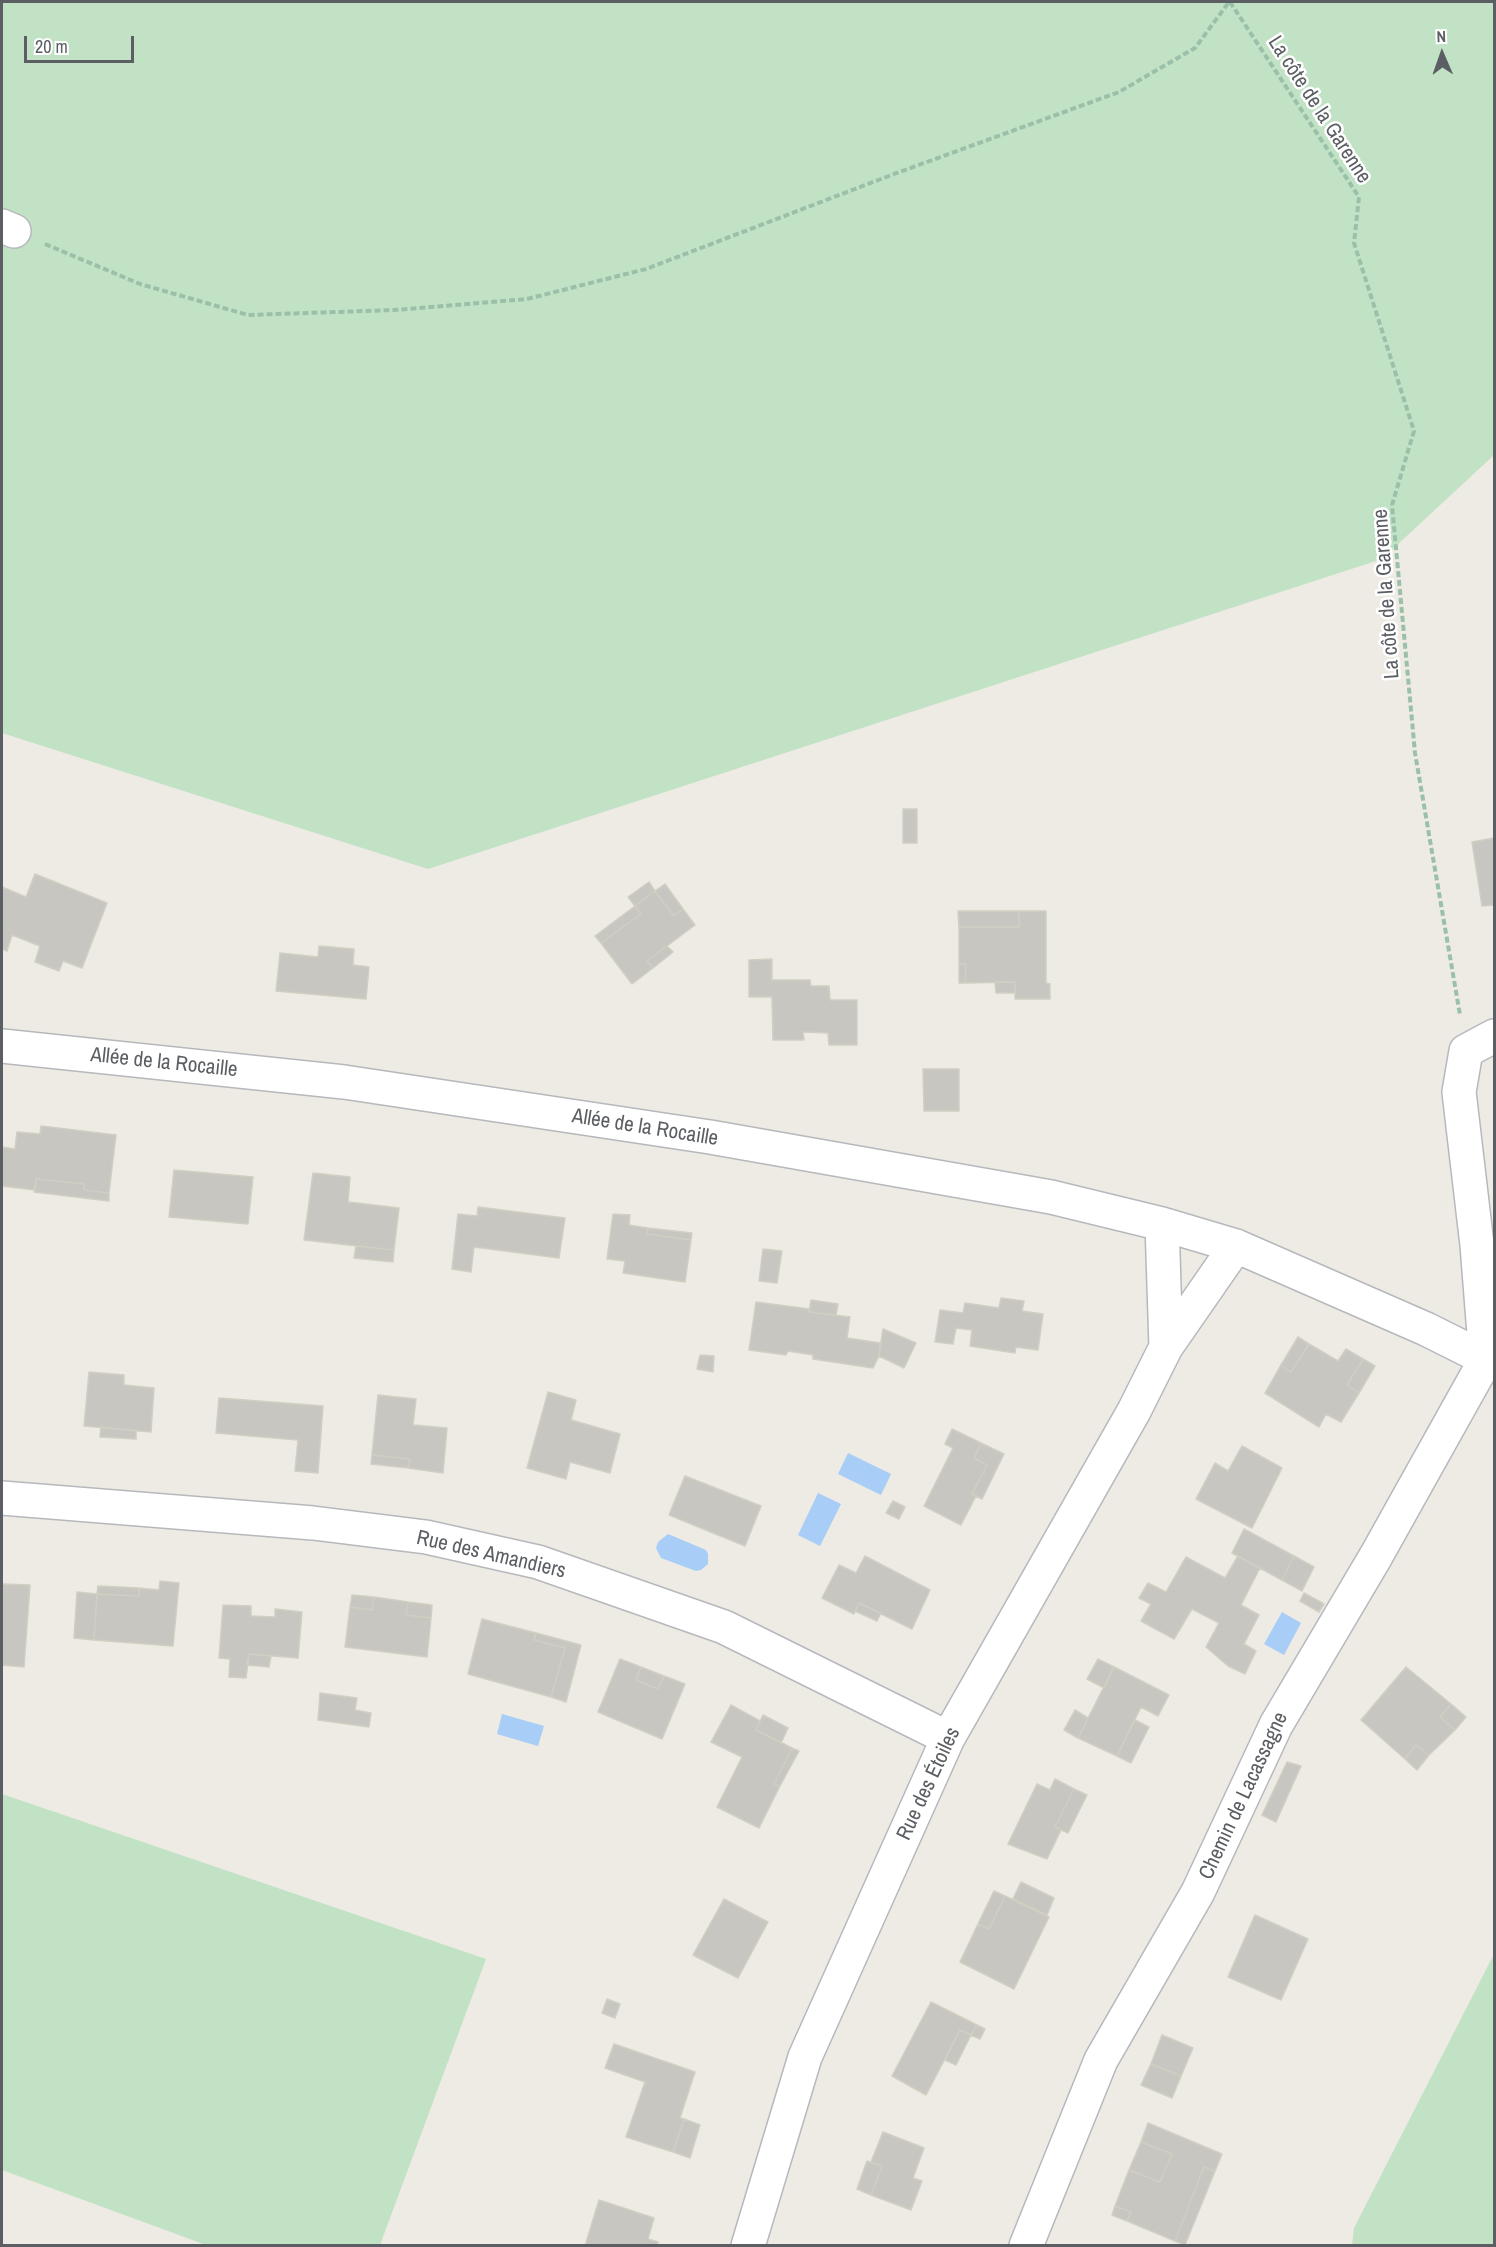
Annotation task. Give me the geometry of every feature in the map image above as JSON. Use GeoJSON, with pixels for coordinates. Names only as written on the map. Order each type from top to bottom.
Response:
{"type":"FeatureCollection","features":[{"type":"Feature","properties":{"kind":"street"},"geometry":{"type":"LineString","coordinates":[[1486,1359],[1477,1245],[1460,1092],[1466,1052],[1494,1036]]}},
{"type":"Feature","properties":{"kind":"street","name":"Allée de la Rocaille"},"geometry":{"type":"LineString","coordinates":[[2,1046],[344,1082],[698,1136],[1051,1197],[1162,1224],[1236,1246],[1426,1329],[1486,1359]]}},
{"type":"Feature","properties":{"kind":"street"},"geometry":{"type":"LineString","coordinates":[[1162,1224],[1166,1347]]}},
{"type":"Feature","properties":{"kind":"street","name":"Rue des Étoiles"},"geometry":{"type":"LineString","coordinates":[[748,2246],[805,2057],[948,1738],[1134,1411],[1166,1347],[1236,1246]]}},
{"type":"Feature","properties":{"kind":"street","name":"Chemin de Lacassagne"},"geometry":{"type":"LineString","coordinates":[[1026,2246],[1101,2060],[1198,1892],[1275,1725],[1376,1556],[1486,1359]]}},
{"type":"Feature","properties":{"kind":"street","name":"Rue des Amandiers"},"geometry":{"type":"LineString","coordinates":[[2,1498],[313,1523],[426,1537],[538,1562],[724,1628],[948,1738]]}},
{"type":"Feature","properties":{"kind":"path"},"geometry":{"type":"LineString","coordinates":[[8,228],[140,284],[248,315],[394,310],[527,299],[646,269],[904,170],[1119,92],[1196,48],[1229,2]]}},
{"type":"Feature","properties":{"kind":"path","name":"La côte de la Garenne"},"geometry":{"type":"LineString","coordinates":[[1229,2],[1359,197],[1354,243],[1414,431],[1392,505],[1415,753],[1466,1052]]}},
{"type":"Feature","properties":{"kind":"green space"},"geometry":{"type":"Polygon","coordinates":[[[2,2],[1494,2],[1494,455],[1382,559],[428,869],[2,733],[2,2]]]}},
{"type":"Feature","properties":{"kind":"green space"},"geometry":{"type":"Polygon","coordinates":[[[2,1794],[486,1959],[380,2245],[206,2245],[2,2170],[2,1794]]]}},
{"type":"Feature","properties":{"kind":"green space"},"geometry":{"type":"Polygon","coordinates":[[[1494,1954],[1494,2245],[1352,2245],[1354,2228],[1494,1954]]]}},
{"type":"Feature","properties":{"kind":"water"},"geometry":{"type":"Polygon","coordinates":[[[848,1453],[891,1474],[881,1495],[838,1474],[848,1453]]]}},
{"type":"Feature","properties":{"kind":"water"},"geometry":{"type":"Polygon","coordinates":[[[818,1493],[841,1504],[820,1546],[798,1535],[818,1493]]]}},
{"type":"Feature","properties":{"kind":"water"},"geometry":{"type":"Polygon","coordinates":[[[668,1534],[706,1550],[708,1564],[696,1571],[661,1558],[656,1548],[658,1542],[668,1534]]]}},
{"type":"Feature","properties":{"kind":"water"},"geometry":{"type":"Polygon","coordinates":[[[1282,1612],[1301,1623],[1284,1655],[1264,1644],[1282,1612]]]}},
{"type":"Feature","properties":{"kind":"water"},"geometry":{"type":"Polygon","coordinates":[[[502,1714],[544,1726],[538,1746],[497,1734],[502,1714]]]}},
{"type":"Feature","properties":{"kind":"building"},"geometry":{"type":"Polygon","coordinates":[[[903,809],[917,809],[917,843],[903,843],[903,809]]]}},
{"type":"Feature","properties":{"kind":"building"},"geometry":{"type":"Polygon","coordinates":[[[1494,838],[1494,905],[1482,906],[1472,842],[1494,838]]]}},
{"type":"Feature","properties":{"kind":"building"},"geometry":{"type":"Polygon","coordinates":[[[35,874],[107,903],[82,968],[63,961],[59,971],[35,962],[40,946],[12,935],[7,951],[2,949],[2,887],[26,897],[35,874]]]}},
{"type":"Feature","properties":{"kind":"building"},"geometry":{"type":"Polygon","coordinates":[[[649,882],[655,891],[635,906],[628,897],[649,882]]]}},
{"type":"Feature","properties":{"kind":"building"},"geometry":{"type":"Polygon","coordinates":[[[665,884],[683,909],[674,916],[655,891],[665,884]]]}},
{"type":"Feature","properties":{"kind":"building"},"geometry":{"type":"Polygon","coordinates":[[[655,891],[674,916],[683,909],[695,925],[647,961],[653,968],[632,984],[601,943],[641,914],[635,906],[655,891]]]}},
{"type":"Feature","properties":{"kind":"building"},"geometry":{"type":"Polygon","coordinates":[[[635,906],[641,914],[601,943],[595,936],[635,906]]]}},
{"type":"Feature","properties":{"kind":"building"},"geometry":{"type":"Polygon","coordinates":[[[958,911],[1019,911],[1019,927],[959,927],[958,911]]]}},
{"type":"Feature","properties":{"kind":"building"},"geometry":{"type":"Polygon","coordinates":[[[1019,911],[1046,911],[1046,983],[1050,984],[1050,999],[1015,999],[1015,982],[965,983],[966,964],[959,964],[959,927],[1019,927],[1019,911]]]}},
{"type":"Feature","properties":{"kind":"building"},"geometry":{"type":"Polygon","coordinates":[[[319,946],[354,949],[353,965],[369,967],[366,999],[276,991],[280,953],[318,957],[319,946]]]}},
{"type":"Feature","properties":{"kind":"building"},"geometry":{"type":"Polygon","coordinates":[[[667,946],[673,952],[653,968],[647,961],[667,946]]]}},
{"type":"Feature","properties":{"kind":"building"},"geometry":{"type":"Polygon","coordinates":[[[772,959],[772,980],[810,980],[811,986],[829,986],[830,1000],[857,1000],[857,1045],[829,1045],[828,1033],[803,1032],[804,1040],[773,1040],[772,997],[749,997],[749,960],[772,959]]]}},
{"type":"Feature","properties":{"kind":"building"},"geometry":{"type":"Polygon","coordinates":[[[959,964],[966,964],[965,983],[959,983],[959,964]]]}},
{"type":"Feature","properties":{"kind":"building"},"geometry":{"type":"Polygon","coordinates":[[[995,982],[1015,982],[1015,993],[996,993],[995,982]]]}},
{"type":"Feature","properties":{"kind":"building"},"geometry":{"type":"Polygon","coordinates":[[[923,1069],[959,1069],[959,1111],[924,1111],[923,1069]]]}},
{"type":"Feature","properties":{"kind":"building"},"geometry":{"type":"Polygon","coordinates":[[[41,1126],[116,1135],[109,1193],[84,1190],[84,1184],[36,1179],[35,1190],[2,1186],[2,1147],[15,1149],[17,1132],[40,1134],[41,1126]]]}},
{"type":"Feature","properties":{"kind":"building"},"geometry":{"type":"Polygon","coordinates":[[[174,1170],[253,1177],[248,1224],[169,1217],[174,1170]]]}},
{"type":"Feature","properties":{"kind":"building"},"geometry":{"type":"Polygon","coordinates":[[[313,1173],[350,1177],[348,1202],[399,1208],[394,1250],[304,1240],[313,1173]]]}},
{"type":"Feature","properties":{"kind":"building"},"geometry":{"type":"Polygon","coordinates":[[[36,1179],[84,1184],[84,1190],[109,1193],[109,1201],[34,1192],[36,1179]]]}},
{"type":"Feature","properties":{"kind":"building"},"geometry":{"type":"Polygon","coordinates":[[[478,1207],[565,1218],[559,1258],[474,1247],[471,1272],[452,1269],[458,1214],[477,1216],[478,1207]]]}},
{"type":"Feature","properties":{"kind":"building"},"geometry":{"type":"Polygon","coordinates":[[[613,1214],[630,1215],[629,1225],[648,1228],[647,1234],[691,1240],[685,1282],[623,1273],[625,1261],[607,1259],[613,1214]]]}},
{"type":"Feature","properties":{"kind":"building"},"geometry":{"type":"Polygon","coordinates":[[[648,1228],[692,1233],[691,1240],[647,1234],[648,1228]]]}},
{"type":"Feature","properties":{"kind":"building"},"geometry":{"type":"Polygon","coordinates":[[[356,1246],[394,1250],[393,1262],[354,1258],[356,1246]]]}},
{"type":"Feature","properties":{"kind":"building"},"geometry":{"type":"Polygon","coordinates":[[[763,1249],[782,1251],[777,1283],[759,1281],[763,1249]]]}},
{"type":"Feature","properties":{"kind":"building"},"geometry":{"type":"Polygon","coordinates":[[[1001,1298],[1024,1301],[1022,1311],[1043,1314],[1038,1350],[1016,1347],[1015,1353],[970,1346],[972,1330],[956,1328],[953,1344],[935,1342],[940,1310],[963,1313],[965,1303],[999,1308],[1001,1298]]]}},
{"type":"Feature","properties":{"kind":"building"},"geometry":{"type":"Polygon","coordinates":[[[811,1300],[838,1304],[836,1315],[809,1312],[811,1300]]]}},
{"type":"Feature","properties":{"kind":"building"},"geometry":{"type":"Polygon","coordinates":[[[756,1302],[850,1317],[847,1338],[880,1343],[879,1356],[873,1368],[813,1359],[813,1355],[788,1351],[786,1355],[749,1350],[756,1302]]]}},
{"type":"Feature","properties":{"kind":"building"},"geometry":{"type":"Polygon","coordinates":[[[883,1329],[916,1343],[904,1368],[879,1356],[883,1329]]]}},
{"type":"Feature","properties":{"kind":"building"},"geometry":{"type":"Polygon","coordinates":[[[1298,1337],[1309,1344],[1291,1372],[1281,1365],[1298,1337]]]}},
{"type":"Feature","properties":{"kind":"building"},"geometry":{"type":"Polygon","coordinates":[[[1309,1344],[1338,1361],[1346,1349],[1363,1359],[1347,1385],[1359,1393],[1341,1422],[1326,1414],[1319,1427],[1265,1393],[1281,1365],[1291,1372],[1309,1344]]]}},
{"type":"Feature","properties":{"kind":"building"},"geometry":{"type":"Polygon","coordinates":[[[700,1355],[714,1356],[713,1372],[697,1369],[700,1355]]]}},
{"type":"Feature","properties":{"kind":"building"},"geometry":{"type":"Polygon","coordinates":[[[1363,1359],[1375,1366],[1359,1393],[1347,1385],[1363,1359]]]}},
{"type":"Feature","properties":{"kind":"building"},"geometry":{"type":"Polygon","coordinates":[[[89,1372],[124,1375],[124,1385],[154,1388],[151,1432],[84,1426],[89,1372]]]}},
{"type":"Feature","properties":{"kind":"building"},"geometry":{"type":"Polygon","coordinates":[[[548,1392],[576,1400],[571,1420],[620,1434],[610,1473],[570,1462],[566,1479],[527,1468],[548,1392]]]}},
{"type":"Feature","properties":{"kind":"building"},"geometry":{"type":"Polygon","coordinates":[[[378,1395],[416,1399],[413,1425],[447,1428],[443,1473],[408,1468],[410,1459],[372,1455],[378,1395]]]}},
{"type":"Feature","properties":{"kind":"building"},"geometry":{"type":"Polygon","coordinates":[[[219,1398],[323,1406],[318,1473],[295,1471],[298,1440],[216,1433],[219,1398]]]}},
{"type":"Feature","properties":{"kind":"building"},"geometry":{"type":"Polygon","coordinates":[[[101,1427],[136,1431],[136,1439],[100,1437],[101,1427]]]}},
{"type":"Feature","properties":{"kind":"building"},"geometry":{"type":"Polygon","coordinates":[[[952,1429],[981,1443],[974,1458],[987,1465],[972,1494],[976,1496],[961,1525],[924,1506],[953,1448],[945,1444],[952,1429]]]}},
{"type":"Feature","properties":{"kind":"building"},"geometry":{"type":"Polygon","coordinates":[[[981,1443],[1004,1454],[982,1499],[972,1494],[987,1465],[974,1458],[981,1443]]]}},
{"type":"Feature","properties":{"kind":"building"},"geometry":{"type":"Polygon","coordinates":[[[1242,1446],[1282,1468],[1252,1528],[1196,1499],[1215,1463],[1228,1471],[1242,1446]]]}},
{"type":"Feature","properties":{"kind":"building"},"geometry":{"type":"Polygon","coordinates":[[[372,1455],[410,1459],[408,1468],[371,1464],[372,1455]]]}},
{"type":"Feature","properties":{"kind":"building"},"geometry":{"type":"Polygon","coordinates":[[[685,1476],[761,1506],[745,1546],[669,1515],[685,1476]]]}},
{"type":"Feature","properties":{"kind":"building"},"geometry":{"type":"Polygon","coordinates":[[[893,1501],[905,1507],[899,1519],[886,1513],[893,1501]]]}},
{"type":"Feature","properties":{"kind":"building"},"geometry":{"type":"Polygon","coordinates":[[[1244,1529],[1294,1556],[1282,1580],[1232,1553],[1244,1529]]]}},
{"type":"Feature","properties":{"kind":"building"},"geometry":{"type":"Polygon","coordinates":[[[865,1556],[930,1590],[912,1629],[859,1603],[854,1614],[822,1598],[839,1565],[856,1573],[865,1556]]]}},
{"type":"Feature","properties":{"kind":"building"},"geometry":{"type":"Polygon","coordinates":[[[1238,1556],[1260,1568],[1241,1605],[1259,1615],[1244,1644],[1256,1651],[1245,1674],[1228,1666],[1206,1647],[1219,1623],[1192,1609],[1174,1639],[1141,1621],[1151,1604],[1139,1598],[1148,1583],[1166,1592],[1186,1557],[1225,1578],[1238,1556]]]}},
{"type":"Feature","properties":{"kind":"building"},"geometry":{"type":"Polygon","coordinates":[[[1294,1556],[1314,1567],[1302,1591],[1282,1580],[1294,1556]]]}},
{"type":"Feature","properties":{"kind":"building"},"geometry":{"type":"Polygon","coordinates":[[[160,1581],[179,1583],[173,1646],[94,1640],[97,1594],[139,1596],[139,1588],[159,1590],[160,1581]]]}},
{"type":"Feature","properties":{"kind":"building"},"geometry":{"type":"Polygon","coordinates":[[[2,1584],[30,1585],[24,1667],[2,1665],[2,1584]]]}},
{"type":"Feature","properties":{"kind":"building"},"geometry":{"type":"Polygon","coordinates":[[[98,1586],[139,1588],[139,1596],[97,1594],[98,1586]]]}},
{"type":"Feature","properties":{"kind":"building"},"geometry":{"type":"Polygon","coordinates":[[[77,1592],[97,1594],[94,1640],[74,1638],[77,1592]]]}},
{"type":"Feature","properties":{"kind":"building"},"geometry":{"type":"Polygon","coordinates":[[[1304,1593],[1324,1604],[1319,1612],[1300,1601],[1304,1593]]]}},
{"type":"Feature","properties":{"kind":"building"},"geometry":{"type":"Polygon","coordinates":[[[352,1595],[374,1597],[372,1610],[350,1607],[352,1595]]]}},
{"type":"Feature","properties":{"kind":"building"},"geometry":{"type":"Polygon","coordinates":[[[374,1597],[408,1602],[406,1615],[431,1618],[427,1657],[345,1647],[350,1607],[372,1610],[374,1597]]]}},
{"type":"Feature","properties":{"kind":"building"},"geometry":{"type":"Polygon","coordinates":[[[408,1602],[432,1605],[431,1618],[406,1615],[408,1602]]]}},
{"type":"Feature","properties":{"kind":"building"},"geometry":{"type":"Polygon","coordinates":[[[859,1603],[881,1613],[877,1621],[855,1611],[859,1603]]]}},
{"type":"Feature","properties":{"kind":"building"},"geometry":{"type":"Polygon","coordinates":[[[223,1605],[251,1606],[251,1616],[275,1617],[275,1609],[302,1612],[298,1658],[249,1654],[246,1678],[229,1677],[230,1659],[219,1658],[223,1605]]]}},
{"type":"Feature","properties":{"kind":"building"},"geometry":{"type":"Polygon","coordinates":[[[482,1619],[536,1633],[534,1640],[565,1648],[551,1697],[468,1674],[482,1619]]]}},
{"type":"Feature","properties":{"kind":"building"},"geometry":{"type":"Polygon","coordinates":[[[536,1633],[581,1645],[566,1702],[551,1697],[565,1648],[534,1640],[536,1633]]]}},
{"type":"Feature","properties":{"kind":"building"},"geometry":{"type":"Polygon","coordinates":[[[249,1654],[271,1656],[269,1667],[247,1665],[249,1654]]]}},
{"type":"Feature","properties":{"kind":"building"},"geometry":{"type":"Polygon","coordinates":[[[620,1659],[641,1667],[636,1680],[658,1689],[664,1676],[685,1684],[662,1739],[598,1712],[620,1659]]]}},
{"type":"Feature","properties":{"kind":"building"},"geometry":{"type":"Polygon","coordinates":[[[1098,1659],[1114,1667],[1104,1688],[1087,1679],[1098,1659]]]}},
{"type":"Feature","properties":{"kind":"building"},"geometry":{"type":"Polygon","coordinates":[[[641,1667],[664,1676],[658,1689],[636,1680],[641,1667]]]}},
{"type":"Feature","properties":{"kind":"building"},"geometry":{"type":"Polygon","coordinates":[[[1114,1667],[1169,1695],[1158,1716],[1141,1707],[1117,1756],[1078,1738],[1114,1667]]]}},
{"type":"Feature","properties":{"kind":"building"},"geometry":{"type":"Polygon","coordinates":[[[1406,1667],[1451,1704],[1440,1717],[1455,1730],[1429,1755],[1416,1745],[1405,1759],[1361,1720],[1406,1667]]]}},
{"type":"Feature","properties":{"kind":"building"},"geometry":{"type":"Polygon","coordinates":[[[320,1693],[357,1698],[355,1710],[371,1713],[369,1727],[318,1720],[320,1693]]]}},
{"type":"Feature","properties":{"kind":"building"},"geometry":{"type":"Polygon","coordinates":[[[1451,1704],[1466,1717],[1455,1730],[1440,1717],[1451,1704]]]}},
{"type":"Feature","properties":{"kind":"building"},"geometry":{"type":"Polygon","coordinates":[[[731,1705],[760,1721],[756,1730],[792,1748],[774,1784],[780,1786],[759,1828],[717,1807],[742,1757],[711,1742],[731,1705]]]}},
{"type":"Feature","properties":{"kind":"building"},"geometry":{"type":"Polygon","coordinates":[[[1075,1710],[1088,1718],[1078,1738],[1064,1730],[1075,1710]]]}},
{"type":"Feature","properties":{"kind":"building"},"geometry":{"type":"Polygon","coordinates":[[[763,1715],[788,1728],[781,1743],[756,1730],[763,1715]]]}},
{"type":"Feature","properties":{"kind":"building"},"geometry":{"type":"Polygon","coordinates":[[[1135,1720],[1149,1727],[1131,1763],[1117,1756],[1135,1720]]]}},
{"type":"Feature","properties":{"kind":"building"},"geometry":{"type":"Polygon","coordinates":[[[1416,1745],[1429,1755],[1417,1770],[1405,1759],[1416,1745]]]}},
{"type":"Feature","properties":{"kind":"building"},"geometry":{"type":"Polygon","coordinates":[[[792,1748],[799,1751],[780,1786],[774,1784],[792,1748]]]}},
{"type":"Feature","properties":{"kind":"building"},"geometry":{"type":"Polygon","coordinates":[[[1287,1762],[1301,1766],[1276,1822],[1262,1815],[1287,1762]]]}},
{"type":"Feature","properties":{"kind":"building"},"geometry":{"type":"Polygon","coordinates":[[[1055,1779],[1074,1789],[1055,1827],[1061,1830],[1047,1859],[1008,1844],[1037,1784],[1050,1790],[1055,1779]]]}},
{"type":"Feature","properties":{"kind":"building"},"geometry":{"type":"Polygon","coordinates":[[[1074,1789],[1087,1795],[1068,1833],[1055,1827],[1074,1789]]]}},
{"type":"Feature","properties":{"kind":"building"},"geometry":{"type":"Polygon","coordinates":[[[1021,1882],[1054,1898],[1047,1915],[1013,1899],[1021,1882]]]}},
{"type":"Feature","properties":{"kind":"building"},"geometry":{"type":"Polygon","coordinates":[[[994,1891],[1005,1896],[989,1929],[978,1924],[994,1891]]]}},
{"type":"Feature","properties":{"kind":"building"},"geometry":{"type":"Polygon","coordinates":[[[1005,1896],[1049,1917],[1014,1989],[960,1962],[978,1924],[989,1929],[1005,1896]]]}},
{"type":"Feature","properties":{"kind":"building"},"geometry":{"type":"Polygon","coordinates":[[[724,1899],[768,1922],[738,1978],[693,1955],[724,1899]]]}},
{"type":"Feature","properties":{"kind":"building"},"geometry":{"type":"Polygon","coordinates":[[[1255,1915],[1308,1939],[1281,2000],[1228,1977],[1255,1915]]]}},
{"type":"Feature","properties":{"kind":"building"},"geometry":{"type":"Polygon","coordinates":[[[607,1999],[620,2004],[615,2018],[602,2013],[607,1999]]]}},
{"type":"Feature","properties":{"kind":"building"},"geometry":{"type":"Polygon","coordinates":[[[931,2002],[977,2025],[971,2035],[960,2030],[926,2095],[892,2076],[931,2002]]]}},
{"type":"Feature","properties":{"kind":"building"},"geometry":{"type":"Polygon","coordinates":[[[977,2025],[985,2029],[980,2039],[971,2035],[977,2025]]]}},
{"type":"Feature","properties":{"kind":"building"},"geometry":{"type":"Polygon","coordinates":[[[960,2030],[971,2035],[956,2065],[945,2060],[960,2030]]]}},
{"type":"Feature","properties":{"kind":"building"},"geometry":{"type":"Polygon","coordinates":[[[1162,2035],[1193,2048],[1181,2076],[1151,2064],[1162,2035]]]}},
{"type":"Feature","properties":{"kind":"building"},"geometry":{"type":"Polygon","coordinates":[[[614,2044],[695,2072],[680,2118],[684,2119],[673,2152],[626,2137],[645,2082],[605,2068],[614,2044]]]}},
{"type":"Feature","properties":{"kind":"building"},"geometry":{"type":"Polygon","coordinates":[[[1151,2064],[1181,2076],[1172,2098],[1141,2085],[1151,2064]]]}},
{"type":"Feature","properties":{"kind":"building"},"geometry":{"type":"Polygon","coordinates":[[[684,2119],[700,2125],[690,2158],[673,2152],[684,2119]]]}},
{"type":"Feature","properties":{"kind":"building"},"geometry":{"type":"Polygon","coordinates":[[[1148,2123],[1222,2154],[1215,2171],[1204,2167],[1175,2241],[1127,2221],[1131,2212],[1115,2206],[1129,2170],[1160,2182],[1172,2154],[1141,2142],[1148,2123]]]}},
{"type":"Feature","properties":{"kind":"building"},"geometry":{"type":"Polygon","coordinates":[[[883,2132],[924,2148],[913,2178],[922,2181],[911,2210],[871,2195],[882,2166],[871,2162],[883,2132]]]}},
{"type":"Feature","properties":{"kind":"building"},"geometry":{"type":"Polygon","coordinates":[[[1141,2142],[1172,2154],[1160,2182],[1129,2170],[1141,2142]]]}},
{"type":"Feature","properties":{"kind":"building"},"geometry":{"type":"Polygon","coordinates":[[[867,2161],[882,2166],[871,2195],[857,2189],[867,2161]]]}},
{"type":"Feature","properties":{"kind":"building"},"geometry":{"type":"Polygon","coordinates":[[[1204,2167],[1215,2171],[1185,2245],[1175,2241],[1204,2167]]]}},
{"type":"Feature","properties":{"kind":"building"},"geometry":{"type":"Polygon","coordinates":[[[599,2200],[654,2218],[648,2239],[658,2242],[657,2246],[585,2246],[599,2200]]]}},
{"type":"Feature","properties":{"kind":"building"},"geometry":{"type":"Polygon","coordinates":[[[1115,2206],[1131,2212],[1127,2221],[1112,2215],[1115,2206]]]}}]}
